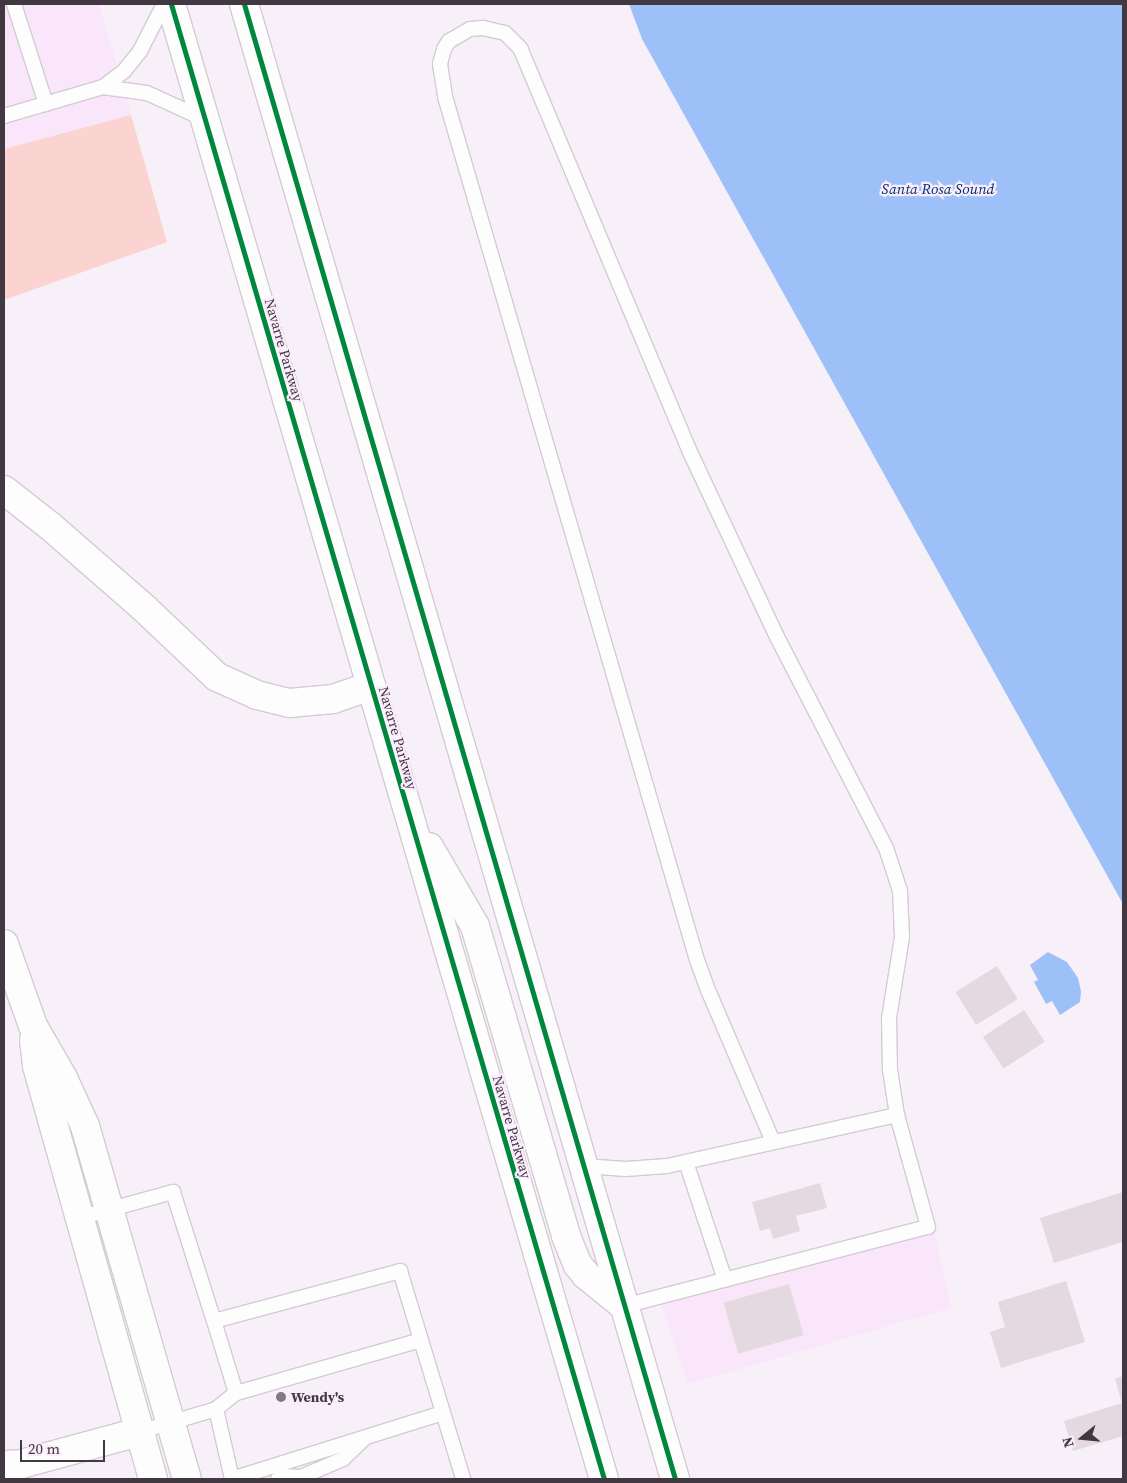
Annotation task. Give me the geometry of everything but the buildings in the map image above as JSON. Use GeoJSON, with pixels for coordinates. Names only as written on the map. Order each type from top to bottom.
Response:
{"type":"FeatureCollection","features":[{"type":"Feature","properties":{"kind":"main road","name":"Navarre Parkway"},"geometry":{"type":"LineString","coordinates":[[171,4],[604,1479]]}},
{"type":"Feature","properties":{"kind":"main road"},"geometry":{"type":"LineString","coordinates":[[244,4],[675,1479]]}},
{"type":"Feature","properties":{"kind":"main road"},"geometry":{"type":"LineString","coordinates":[[4,490],[57,532],[144,608],[218,677],[257,695],[290,703],[333,699],[371,686]]}},
{"type":"Feature","properties":{"kind":"main road"},"geometry":{"type":"LineString","coordinates":[[407,809],[475,926],[560,1220],[572,1251],[586,1275],[624,1306]]}},
{"type":"Feature","properties":{"kind":"main road"},"geometry":{"type":"LineString","coordinates":[[4,944],[33,1026],[63,1078],[85,1126],[188,1479]]}},
{"type":"Feature","properties":{"kind":"main road"},"geometry":{"type":"LineString","coordinates":[[33,1026],[37,1066],[153,1479]]}},
{"type":"Feature","properties":{"kind":"main road"},"geometry":{"type":"LineString","coordinates":[[4,1465],[21,1464],[140,1432]]}},
{"type":"Feature","properties":{"kind":"lane"},"geometry":{"type":"LineString","coordinates":[[14,4],[46,104]]}},
{"type":"Feature","properties":{"kind":"lane"},"geometry":{"type":"LineString","coordinates":[[4,116],[103,87],[124,71],[140,51],[164,4]]}},
{"type":"Feature","properties":{"kind":"lane"},"geometry":{"type":"LineString","coordinates":[[624,1306],[928,1227],[897,1115],[890,1070],[889,1034],[902,937],[903,912],[900,891],[889,856],[777,636],[690,452],[520,49],[505,33],[483,28],[470,29],[449,41],[444,49],[440,64],[446,100],[697,960],[773,1142]]}},
{"type":"Feature","properties":{"kind":"lane"},"geometry":{"type":"LineString","coordinates":[[103,87],[147,93],[205,120]]}},
{"type":"Feature","properties":{"kind":"lane"},"geometry":{"type":"LineString","coordinates":[[583,1166],[626,1170],[686,1162],[897,1115]]}},
{"type":"Feature","properties":{"kind":"lane"},"geometry":{"type":"LineString","coordinates":[[686,1162],[725,1280]]}},
{"type":"Feature","properties":{"kind":"lane"},"geometry":{"type":"LineString","coordinates":[[80,1218],[110,1208],[173,1192],[236,1394]]}},
{"type":"Feature","properties":{"kind":"lane"},"geometry":{"type":"LineString","coordinates":[[214,1321],[400,1271],[463,1479]]}},
{"type":"Feature","properties":{"kind":"lane"},"geometry":{"type":"LineString","coordinates":[[140,1432],[216,1409],[236,1394],[421,1340]]}},
{"type":"Feature","properties":{"kind":"lane"},"geometry":{"type":"LineString","coordinates":[[216,1409],[232,1479],[442,1414]]}},
{"type":"Feature","properties":{"kind":"lane"},"geometry":{"type":"LineString","coordinates":[[278,1479],[283,1476],[300,1478],[343,1460],[366,1437]]}},
{"type":"Feature","properties":{"kind":"shaded area"},"geometry":{"type":"Polygon","coordinates":[[[4,4],[99,4],[131,115],[4,149],[4,4]]]}},
{"type":"Feature","properties":{"kind":"shaded area"},"geometry":{"type":"Polygon","coordinates":[[[131,115],[167,242],[4,300],[4,149],[131,115]]]}},
{"type":"Feature","properties":{"kind":"shaded area"},"geometry":{"type":"Polygon","coordinates":[[[932,1222],[951,1308],[688,1384],[656,1289],[932,1222]]]}},
{"type":"Feature","properties":{"kind":"water","name":"Santa Rosa Sound"},"geometry":{"type":"Polygon","coordinates":[[[629,4],[1123,4],[1123,904],[642,39],[629,4]]]}},
{"type":"Feature","properties":{"kind":"water"},"geometry":{"type":"Polygon","coordinates":[[[1048,952],[1067,962],[1078,978],[1081,991],[1080,1002],[1060,1015],[1052,1001],[1046,1004],[1034,982],[1038,980],[1030,965],[1048,952]]]}},
{"type":"Feature","properties":{"kind":"cycle path"},"geometry":{"type":"LineString","coordinates":[[171,4],[604,1479]]}},
{"type":"Feature","properties":{"kind":"cycle path"},"geometry":{"type":"LineString","coordinates":[[244,4],[675,1479]]}},
{"type":"Feature","properties":{"kind":"place","name":"Wendy's"},"geometry":{"type":"Point","coordinates":[281,1397]}}]}
